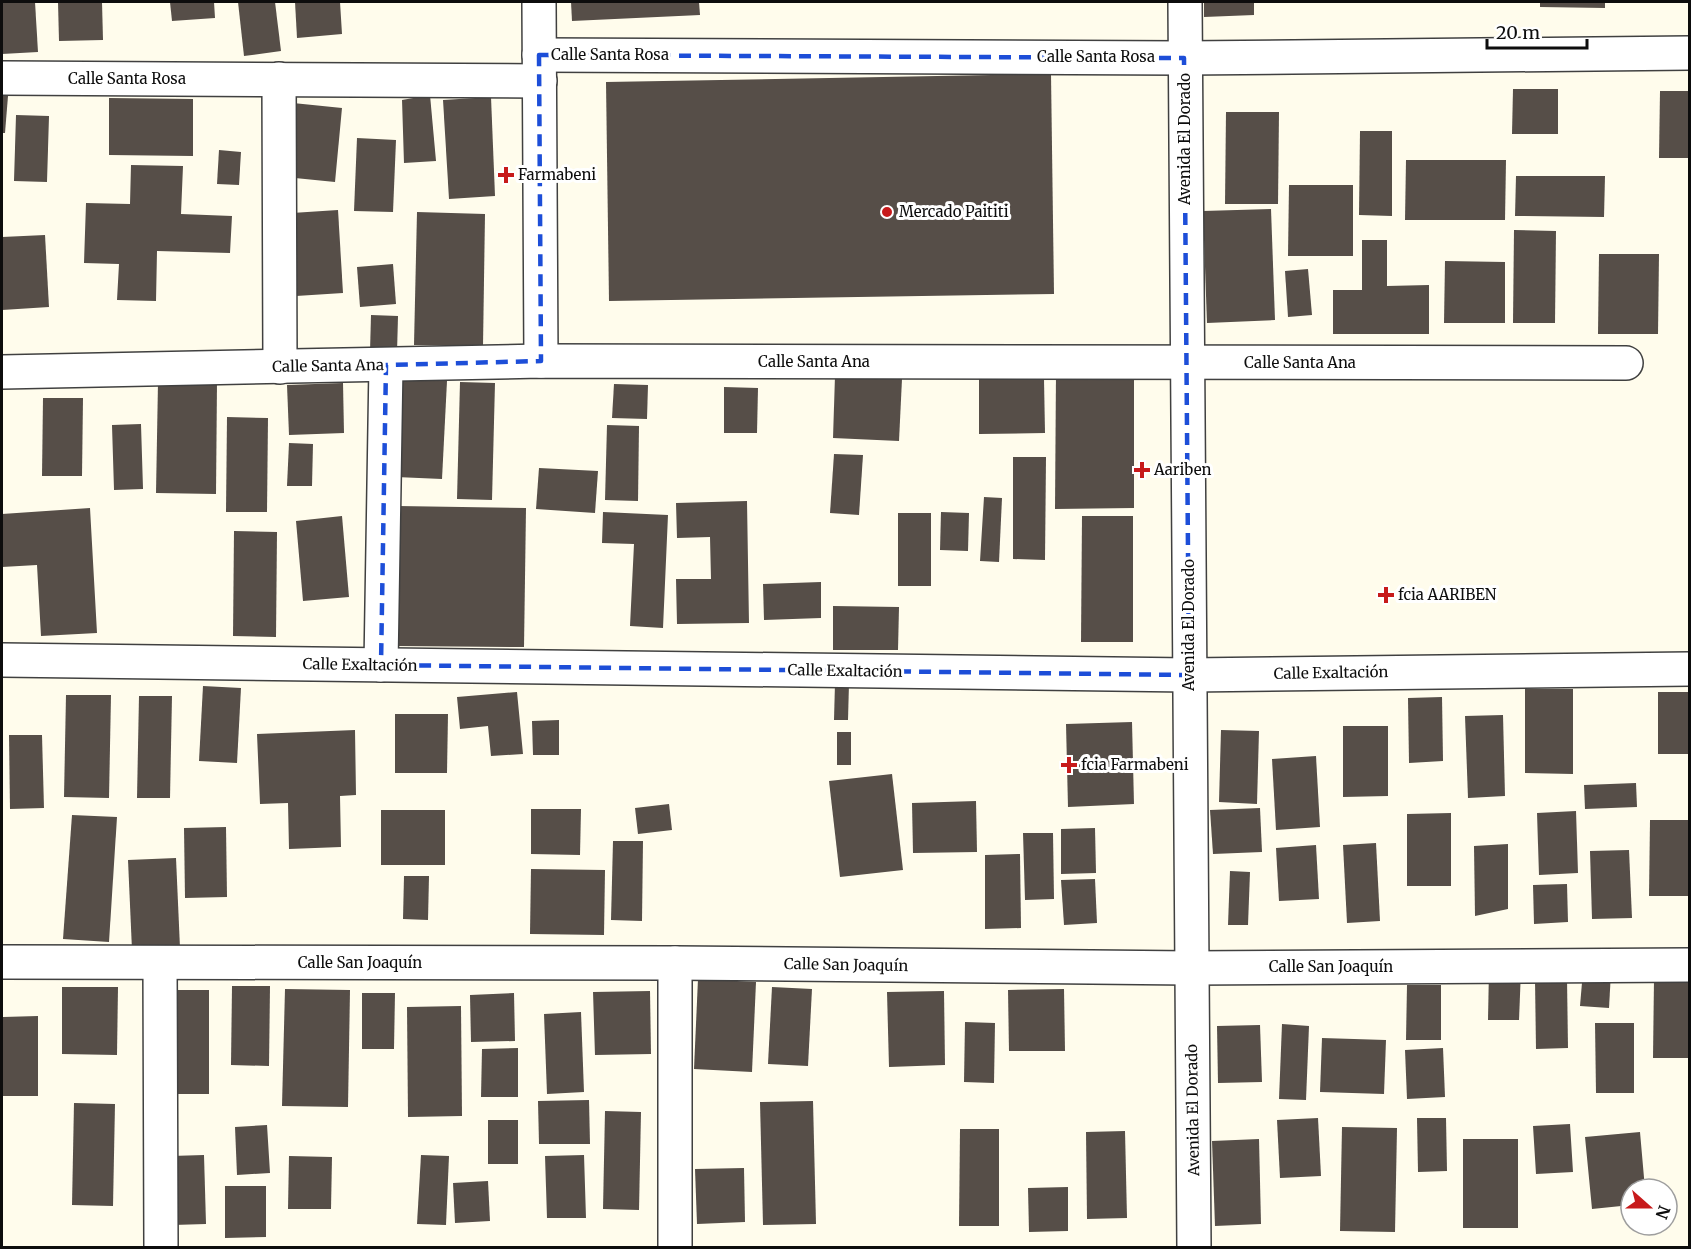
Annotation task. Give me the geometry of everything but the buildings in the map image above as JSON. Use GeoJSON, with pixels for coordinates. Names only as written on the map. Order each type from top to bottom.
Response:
{"type":"FeatureCollection","features":[{"type":"Feature","properties":{"kind":"street"},"geometry":{"type":"LineString","coordinates":[[539,2],[541,361]]}},
{"type":"Feature","properties":{"kind":"street","name":"Avenida El Dorado"},"geometry":{"type":"LineString","coordinates":[[1185,2],[1194,1248]]}},
{"type":"Feature","properties":{"kind":"street","name":"Calle Santa Rosa"},"geometry":{"type":"LineString","coordinates":[[2,78],[279,79],[540,68],[1689,53]]}},
{"type":"Feature","properties":{"kind":"street"},"geometry":{"type":"LineString","coordinates":[[279,79],[280,367]]}},
{"type":"Feature","properties":{"kind":"street","name":"Calle Santa Ana"},"geometry":{"type":"LineString","coordinates":[[2,372],[541,361],[1626,363]]}},
{"type":"Feature","properties":{"kind":"street"},"geometry":{"type":"LineString","coordinates":[[381,665],[386,365]]}},
{"type":"Feature","properties":{"kind":"street","name":"Calle Exaltación"},"geometry":{"type":"LineString","coordinates":[[2,660],[1190,675],[1689,669]]}},
{"type":"Feature","properties":{"kind":"street","name":"Calle San Joaquín"},"geometry":{"type":"LineString","coordinates":[[2,962],[675,963],[1191,968],[1689,965]]}},
{"type":"Feature","properties":{"kind":"street"},"geometry":{"type":"LineString","coordinates":[[159,963],[161,1248]]}},
{"type":"Feature","properties":{"kind":"street"},"geometry":{"type":"LineString","coordinates":[[675,963],[675,1248]]}},
{"type":"Feature","properties":{"kind":"highlighted area"},"geometry":{"type":"Polygon","coordinates":[[[539,55],[1184,58],[1189,675],[381,665],[386,365],[541,361],[539,55]]]}},
{"type":"Feature","properties":{"kind":"place","name":"Farmabeni"},"geometry":{"type":"Point","coordinates":[506,175]}},
{"type":"Feature","properties":{"kind":"place","name":"Mercado Paititi"},"geometry":{"type":"Point","coordinates":[887,212]}},
{"type":"Feature","properties":{"kind":"place","name":"Aariben"},"geometry":{"type":"Point","coordinates":[1142,470]}},
{"type":"Feature","properties":{"kind":"place","name":"fcia AARIBEN"},"geometry":{"type":"Point","coordinates":[1386,595]}},
{"type":"Feature","properties":{"kind":"place","name":"fcia Farmabeni"},"geometry":{"type":"Point","coordinates":[1069,765]}}]}
